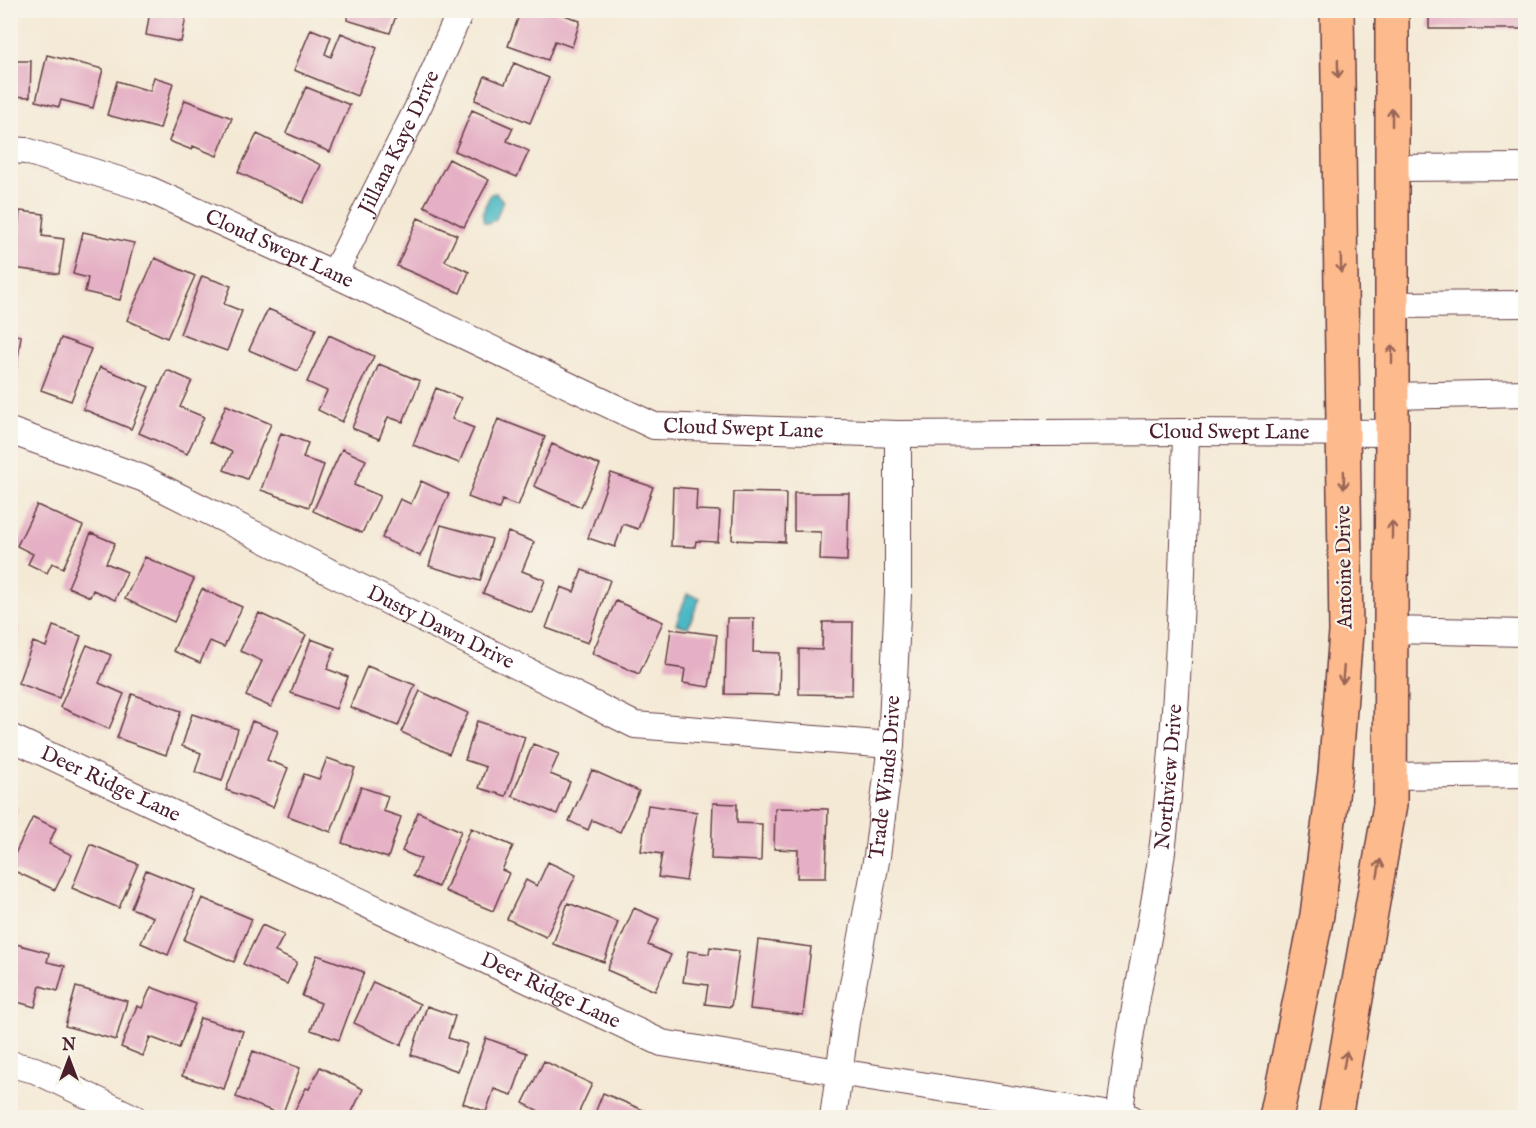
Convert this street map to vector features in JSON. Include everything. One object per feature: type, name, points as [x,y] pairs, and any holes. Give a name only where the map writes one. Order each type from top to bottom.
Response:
[{"type":"main road","name":"Antoine Drive","points":[[1276,1118],[1317,915],[1335,773],[1346,632],[1337,10]]},
{"type":"main road","points":[[1335,1118],[1390,805],[1392,10]]},
{"type":"street","name":"Jillana Kaye Drive","points":[[334,274],[419,105],[461,10]]},
{"type":"street","name":"Cloud Swept Lane","points":[[10,150],[26,151],[148,189],[334,274],[654,426],[898,434],[1392,433]]},
{"type":"street","points":[[1392,168],[1526,167]]},
{"type":"street","points":[[1392,305],[1526,304]]},
{"type":"street","points":[[1392,396],[1526,393]]},
{"type":"street","name":"Dusty Dawn Drive","points":[[10,431],[142,478],[635,725],[891,744]]},
{"type":"street","name":"Northview Drive","points":[[1123,1117],[1131,1032],[1152,920],[1165,828],[1176,701],[1184,543],[1186,432]]},
{"type":"street","name":"Trade Winds Drive","points":[[833,1118],[838,1072],[877,856],[891,744],[898,595],[898,434]]},
{"type":"street","points":[[1391,630],[1526,633]]},
{"type":"street","name":"Deer Ridge Lane","points":[[10,737],[662,1043],[1123,1117]]},
{"type":"street","points":[[1390,776],[1526,774]]},
{"type":"street","points":[[10,1064],[35,1070],[134,1118]]},
{"type":"water","points":[[496,193],[503,201],[496,219],[489,223],[484,222],[485,208],[491,194]]},
{"type":"water","points":[[687,594],[700,598],[688,627],[676,624]]},
{"type":"building","points":[[350,10],[398,10],[390,33],[347,20]]},
{"type":"building","points":[[521,10],[552,10],[580,21],[572,47],[555,41],[548,60],[508,46]]},
{"type":"building","points":[[1429,10],[1526,10],[1526,29],[1429,29]]},
{"type":"building","points":[[150,11],[186,17],[181,42],[146,35]]},
{"type":"building","points":[[311,29],[331,37],[325,54],[331,57],[341,33],[377,48],[357,96],[294,70]]},
{"type":"building","points":[[47,55],[103,69],[93,108],[61,100],[59,107],[36,101]]},
{"type":"building","points":[[10,61],[31,61],[30,97],[10,96]]},
{"type":"building","points":[[514,63],[549,78],[530,123],[475,100],[485,76],[505,84]]},
{"type":"building","points":[[154,77],[173,83],[160,129],[107,115],[117,81],[150,91]]},
{"type":"building","points":[[306,87],[350,105],[330,152],[286,133]]},
{"type":"building","points":[[185,100],[232,118],[217,156],[193,146],[192,150],[169,141]]},
{"type":"building","points":[[472,110],[513,128],[507,141],[529,151],[517,177],[455,151]]},
{"type":"building","points":[[257,134],[321,165],[303,203],[238,172]]},
{"type":"building","points":[[449,159],[489,180],[464,227],[424,206]]},
{"type":"building","points":[[20,211],[44,214],[42,236],[64,239],[59,274],[13,268]]},
{"type":"building","points":[[418,218],[457,235],[445,261],[469,272],[460,293],[397,266]]},
{"type":"building","points":[[83,232],[134,243],[120,300],[85,292],[88,278],[73,274]]},
{"type":"building","points":[[155,258],[195,276],[167,338],[127,320]]},
{"type":"building","points":[[202,276],[231,286],[224,304],[242,311],[227,351],[180,334]]},
{"type":"building","points":[[268,309],[316,329],[298,371],[249,350]]},
{"type":"building","points":[[10,334],[21,336],[15,379],[10,378]]},
{"type":"building","points":[[329,335],[374,356],[342,422],[318,410],[327,391],[307,382]]},
{"type":"building","points":[[61,338],[91,349],[71,401],[41,390]]},
{"type":"building","points":[[379,364],[420,381],[403,422],[388,417],[379,439],[352,428]]},
{"type":"building","points":[[100,367],[149,387],[131,429],[83,409]]},
{"type":"building","points":[[167,370],[192,381],[180,407],[204,417],[187,454],[139,433]]},
{"type":"building","points":[[436,388],[461,398],[452,419],[474,428],[459,463],[413,445]]},
{"type":"building","points":[[226,405],[271,424],[247,479],[224,470],[232,452],[210,442]]},
{"type":"building","points":[[498,419],[545,437],[518,506],[502,500],[499,509],[468,497]]},
{"type":"building","points":[[281,433],[308,443],[303,458],[324,465],[309,507],[261,490]]},
{"type":"building","points":[[552,444],[600,465],[581,507],[534,486]]},
{"type":"building","points":[[342,449],[366,460],[354,485],[380,496],[362,533],[313,511]]},
{"type":"building","points":[[611,473],[653,487],[638,529],[623,524],[615,547],[588,538]]},
{"type":"building","points":[[421,481],[449,494],[420,556],[382,538],[400,499],[411,504]]},
{"type":"building","points":[[673,487],[697,489],[696,510],[720,511],[718,542],[696,541],[695,547],[671,546]]},
{"type":"building","points":[[734,492],[786,493],[785,542],[732,540]]},
{"type":"building","points":[[794,493],[849,493],[847,561],[820,560],[821,532],[794,531]]},
{"type":"building","points":[[37,505],[83,526],[63,568],[52,563],[47,573],[28,564],[33,554],[17,546]]},
{"type":"building","points":[[441,525],[492,539],[480,581],[429,566]]},
{"type":"building","points":[[508,532],[534,542],[522,571],[545,580],[532,613],[483,593]]},
{"type":"building","points":[[91,533],[115,543],[106,563],[127,572],[115,600],[93,590],[90,597],[68,587]]},
{"type":"building","points":[[145,557],[194,579],[174,622],[125,599]]},
{"type":"building","points":[[582,570],[610,580],[588,643],[546,628],[561,587],[574,592]]},
{"type":"building","points":[[202,589],[242,607],[224,647],[210,641],[200,663],[173,651]]},
{"type":"building","points":[[616,601],[663,622],[639,674],[592,653]]},
{"type":"building","points":[[259,613],[306,635],[271,707],[246,696],[262,661],[240,651]]},
{"type":"building","points":[[727,618],[754,618],[753,652],[780,653],[779,695],[725,694]]},
{"type":"building","points":[[823,622],[853,622],[852,695],[799,694],[799,649],[822,650]]},
{"type":"building","points":[[53,626],[81,636],[59,698],[18,683],[33,642],[46,647]]},
{"type":"building","points":[[10,627],[19,629],[11,658],[10,658]]},
{"type":"building","points":[[671,629],[717,635],[709,687],[683,683],[685,669],[666,666]]},
{"type":"building","points":[[311,639],[335,648],[327,669],[348,677],[336,709],[291,693]]},
{"type":"building","points":[[87,645],[111,655],[99,683],[124,694],[109,729],[60,707]]},
{"type":"building","points":[[367,666],[415,685],[398,726],[350,707]]},
{"type":"building","points":[[420,691],[468,713],[449,754],[401,732]]},
{"type":"building","points":[[132,694],[181,711],[166,755],[117,738]]},
{"type":"building","points":[[192,714],[238,729],[222,781],[195,772],[201,753],[182,746]]},
{"type":"building","points":[[252,721],[278,731],[267,760],[288,768],[273,807],[226,790]]},
{"type":"building","points":[[477,721],[525,737],[506,796],[479,788],[486,767],[465,760]]},
{"type":"building","points":[[533,744],[559,754],[550,774],[570,782],[557,814],[512,796]]},
{"type":"building","points":[[327,758],[355,768],[331,832],[288,816],[304,774],[319,779]]},
{"type":"building","points":[[592,770],[639,791],[620,832],[592,820],[588,830],[569,821]]},
{"type":"building","points":[[361,787],[388,796],[383,811],[401,817],[388,858],[342,843]]},
{"type":"building","points":[[713,803],[737,804],[737,823],[762,824],[761,861],[711,859]]},
{"type":"building","points":[[10,805],[18,809],[10,824]]},
{"type":"building","points":[[648,805],[697,812],[686,881],[658,877],[662,854],[641,851]]},
{"type":"building","points":[[775,808],[828,809],[826,878],[797,878],[798,850],[774,849]]},
{"type":"building","points":[[418,812],[461,831],[438,887],[413,876],[421,859],[402,851]]},
{"type":"building","points":[[33,817],[56,828],[49,844],[72,855],[55,890],[10,869],[10,864]]},
{"type":"building","points":[[471,828],[513,846],[502,870],[509,873],[493,911],[445,891]]},
{"type":"building","points":[[90,844],[138,864],[119,908],[72,888]]},
{"type":"building","points":[[548,862],[576,875],[546,937],[507,919],[526,880],[537,886]]},
{"type":"building","points":[[146,870],[195,890],[168,955],[141,943],[153,917],[131,908]]},
{"type":"building","points":[[202,898],[252,919],[234,962],[184,940]]},
{"type":"building","points":[[568,903],[618,922],[604,962],[553,944]]},
{"type":"building","points":[[634,908],[659,919],[648,945],[671,955],[655,991],[607,970]]},
{"type":"building","points":[[262,925],[284,935],[275,952],[297,962],[287,984],[243,964]]},
{"type":"building","points":[[758,940],[811,947],[803,1015],[750,1009]]},
{"type":"building","points":[[16,944],[49,953],[47,962],[65,966],[58,991],[40,986],[35,1007],[10,1000],[10,965]]},
{"type":"building","points":[[710,947],[739,951],[731,1007],[705,1004],[708,985],[683,982],[688,951],[709,954]]},
{"type":"building","points":[[317,955],[364,972],[339,1040],[311,1030],[321,1003],[302,996]]},
{"type":"building","points":[[373,982],[420,1004],[401,1045],[354,1023]]},
{"type":"building","points":[[76,987],[127,1001],[116,1040],[65,1026]]},
{"type":"building","points":[[151,987],[196,1004],[179,1048],[150,1037],[143,1056],[121,1047],[137,1006],[142,1008]]},
{"type":"building","points":[[427,1006],[455,1016],[448,1038],[467,1044],[458,1071],[411,1055]]},
{"type":"building","points":[[200,1018],[243,1031],[224,1089],[182,1076]]},
{"type":"building","points":[[486,1038],[527,1053],[512,1095],[494,1089],[486,1112],[463,1103]]},
{"type":"building","points":[[253,1051],[300,1068],[282,1115],[236,1097]]},
{"type":"building","points":[[544,1061],[592,1084],[576,1118],[552,1118],[523,1103]]},
{"type":"building","points":[[320,1067],[363,1089],[349,1118],[291,1118],[306,1088],[309,1089]]},
{"type":"building","points":[[603,1093],[650,1113],[648,1118],[593,1118]]},
{"type":"building","points":[[668,1112],[685,1117],[685,1118],[666,1118]]}]
